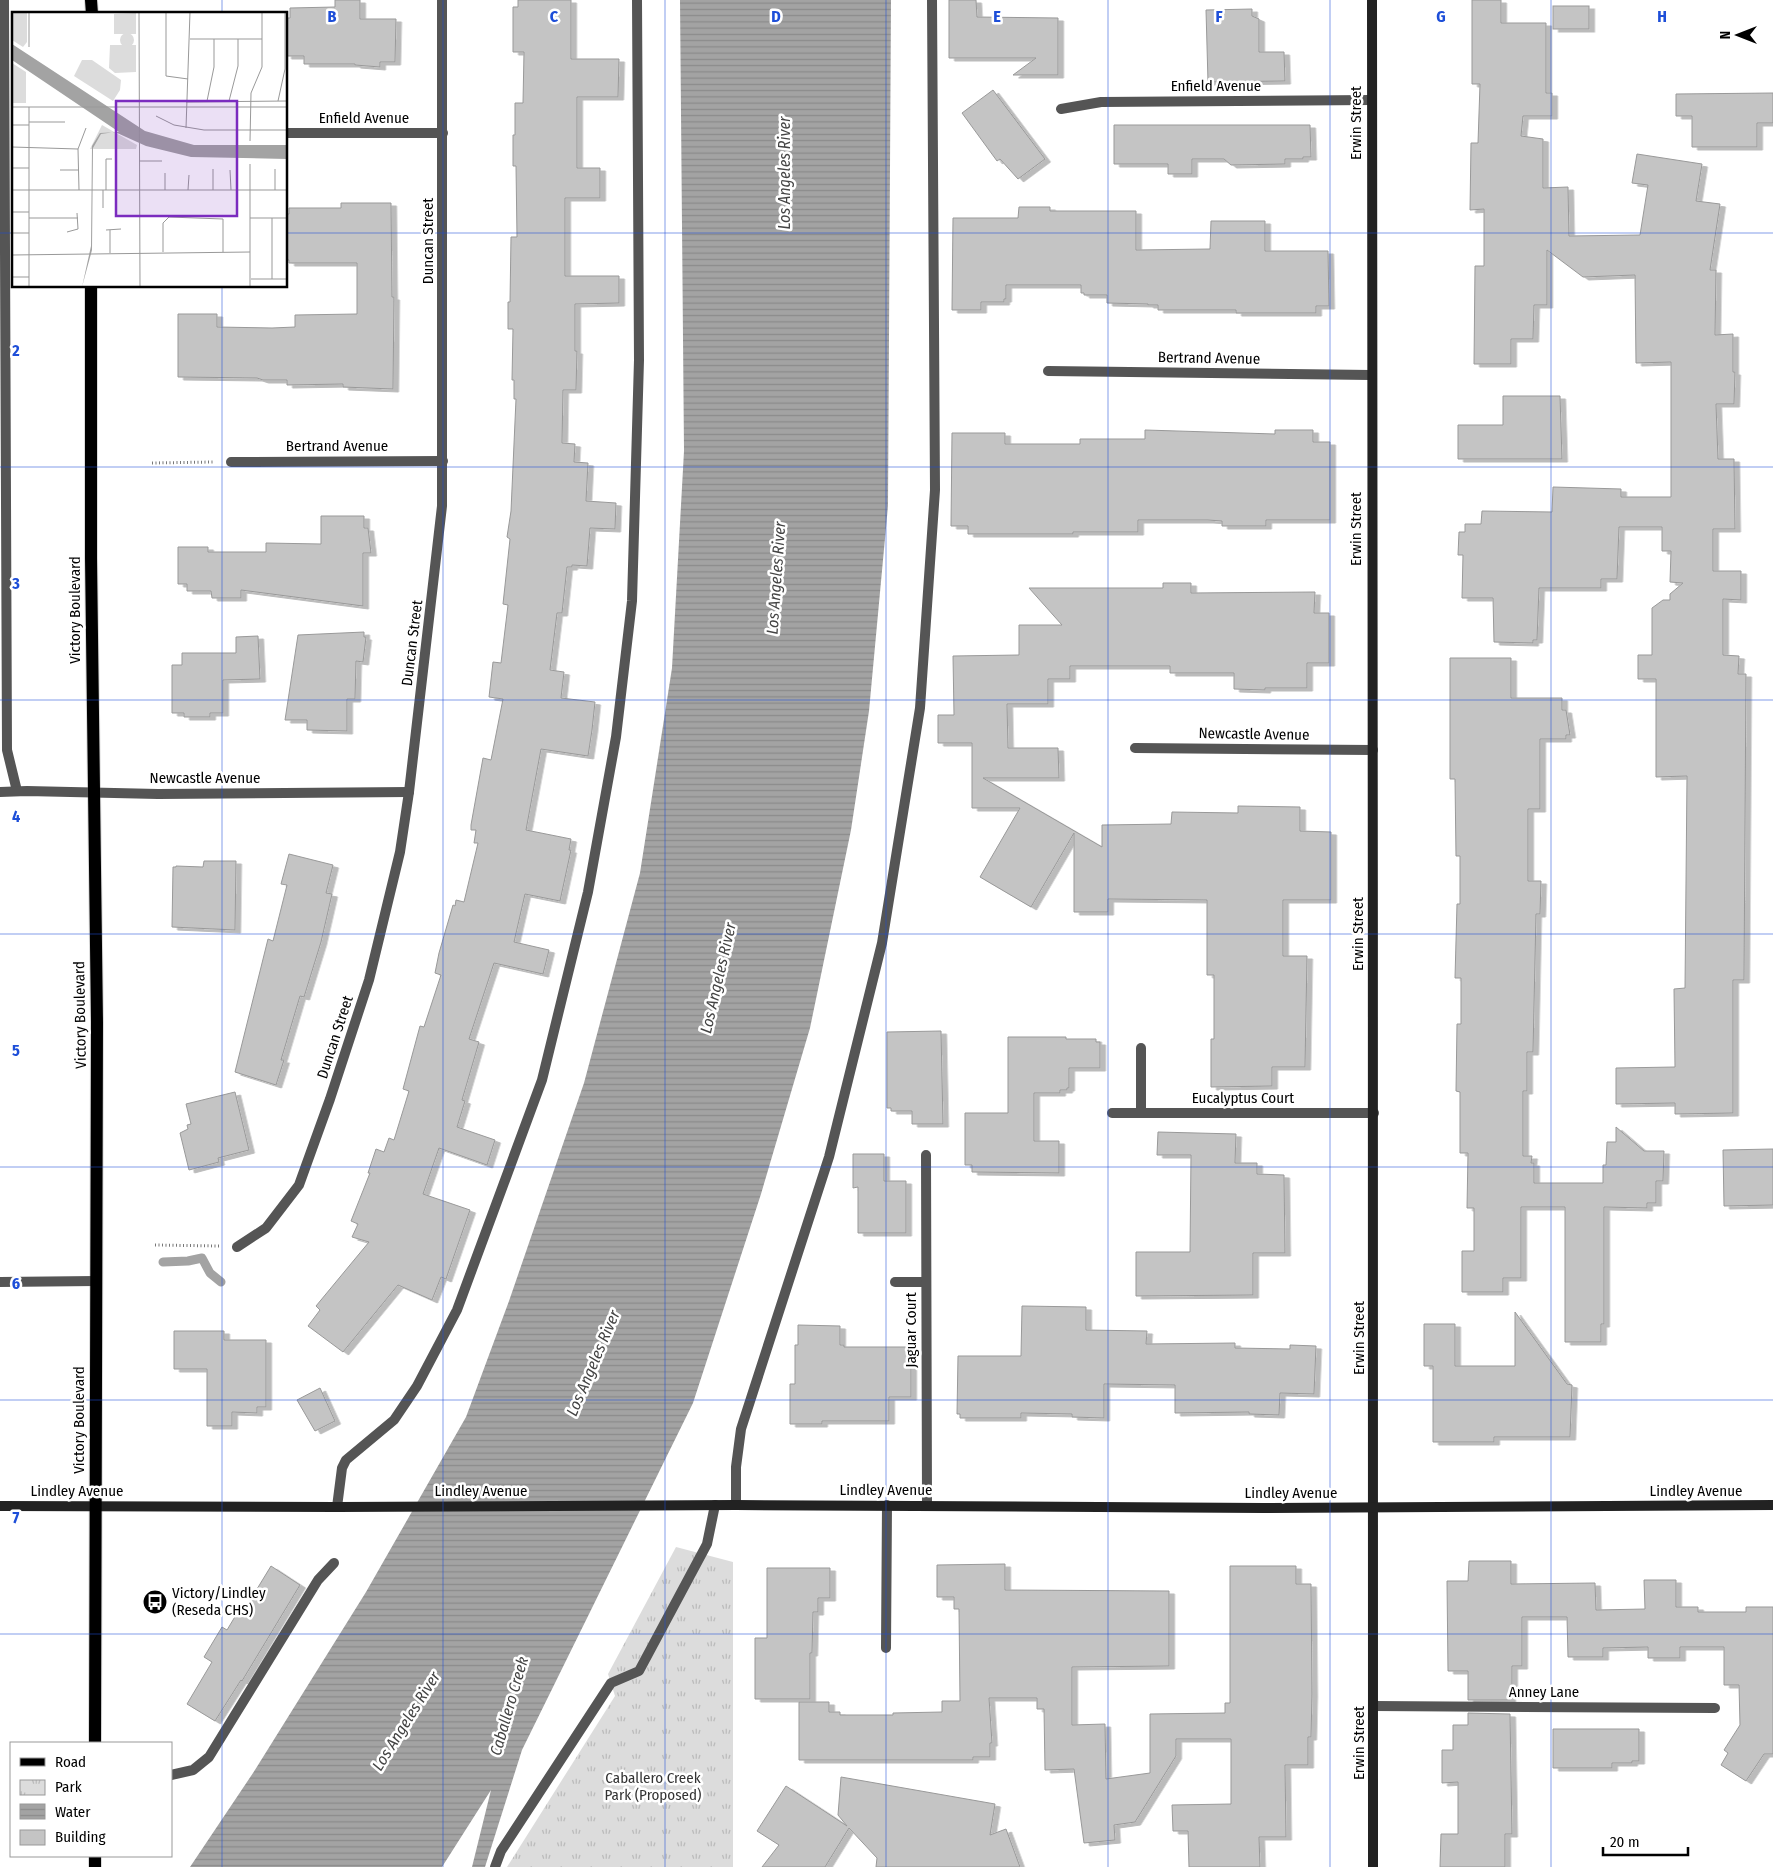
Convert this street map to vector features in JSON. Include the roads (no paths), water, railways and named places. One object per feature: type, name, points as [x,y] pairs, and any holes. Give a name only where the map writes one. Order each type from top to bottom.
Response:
[{"type":"main road","name":"Victory Boulevard","points":[[91,288],[93,792],[97,1022],[95,1742]]},
{"type":"street","points":[[4,0],[2,131],[3,460],[7,750],[17,791]]},
{"type":"street","name":"Duncan Street","points":[[237,1247],[266,1228],[299,1184],[330,1099],[369,980],[400,852],[435,580],[442,506],[442,0]]},
{"type":"street","points":[[337,1507],[342,1468],[346,1460],[394,1420],[417,1386],[457,1310],[542,1080],[588,892],[616,737],[632,601],[639,360],[637,0]]},
{"type":"street","points":[[736,1505],[736,1467],[741,1428],[829,1157],[882,943],[920,708],[935,490],[932,0]]},
{"type":"street","name":"Erwin Street","points":[[1372,0],[1373,1867]]},
{"type":"street","name":"Enfield Avenue","points":[[1061,109],[1101,102],[1371,100]]},
{"type":"street","name":"Enfield Avenue","points":[[288,132],[443,133]]},
{"type":"street","name":"Bertrand Avenue","points":[[1048,371],[1371,375]]},
{"type":"street","name":"Bertrand Avenue","points":[[231,462],[443,461]]},
{"type":"street","name":"Newcastle Avenue","points":[[1134,748],[1373,750]]},
{"type":"street","name":"Newcastle Avenue","points":[[0,792],[158,794],[409,792]]},
{"type":"street","points":[[1141,1048],[1141,1113]]},
{"type":"street","name":"Eucalyptus Court","points":[[1112,1113],[1374,1113]]},
{"type":"street","name":"Jaguar Court","points":[[926,1155],[927,1505]]},
{"type":"street","points":[[0,1282],[96,1281]]},
{"type":"street","points":[[895,1282],[926,1282]]},
{"type":"street","points":[[495,1867],[501,1850],[611,1684],[639,1670],[707,1544],[710,1505]]},
{"type":"street","points":[[886,1648],[888,1505]]},
{"type":"street","name":"Lindley Avenue","points":[[0,1506],[927,1505],[1374,1507],[1773,1505]]},
{"type":"street","points":[[172,1775],[193,1770],[209,1757],[318,1580],[334,1563]]},
{"type":"street","name":"Anney Lane","points":[[1374,1706],[1715,1708]]},
{"type":"water","points":[[680,0],[891,0],[888,506],[869,711],[851,830],[810,1028],[761,1194],[693,1403],[522,1750],[485,1867],[472,1867],[491,1790],[442,1867],[190,1867],[253,1773],[366,1592],[466,1417],[509,1301],[584,1083],[640,873],[672,668],[684,451]]},
{"type":"waterway","points":[[163,1262],[188,1261],[202,1258],[210,1273],[221,1282]]},
{"type":"place","name":"Victory/Lindley (Reseda CHS)","points":[[155,1602]]},
{"type":"water label","name":"Los Angeles River","points":[[784,173]]},
{"type":"water label","name":"Los Angeles River","points":[[776,578]]},
{"type":"water label","name":"Los Angeles River","points":[[718,978]]},
{"type":"water label","name":"Los Angeles River","points":[[593,1363]]},
{"type":"water label","name":"Caballero Creek","points":[[509,1706]]},
{"type":"water label","name":"Los Angeles River","points":[[406,1721]]},
{"type":"park label","name":"Caballero Creek Park (Proposed)","points":[[653,1786]]}]
